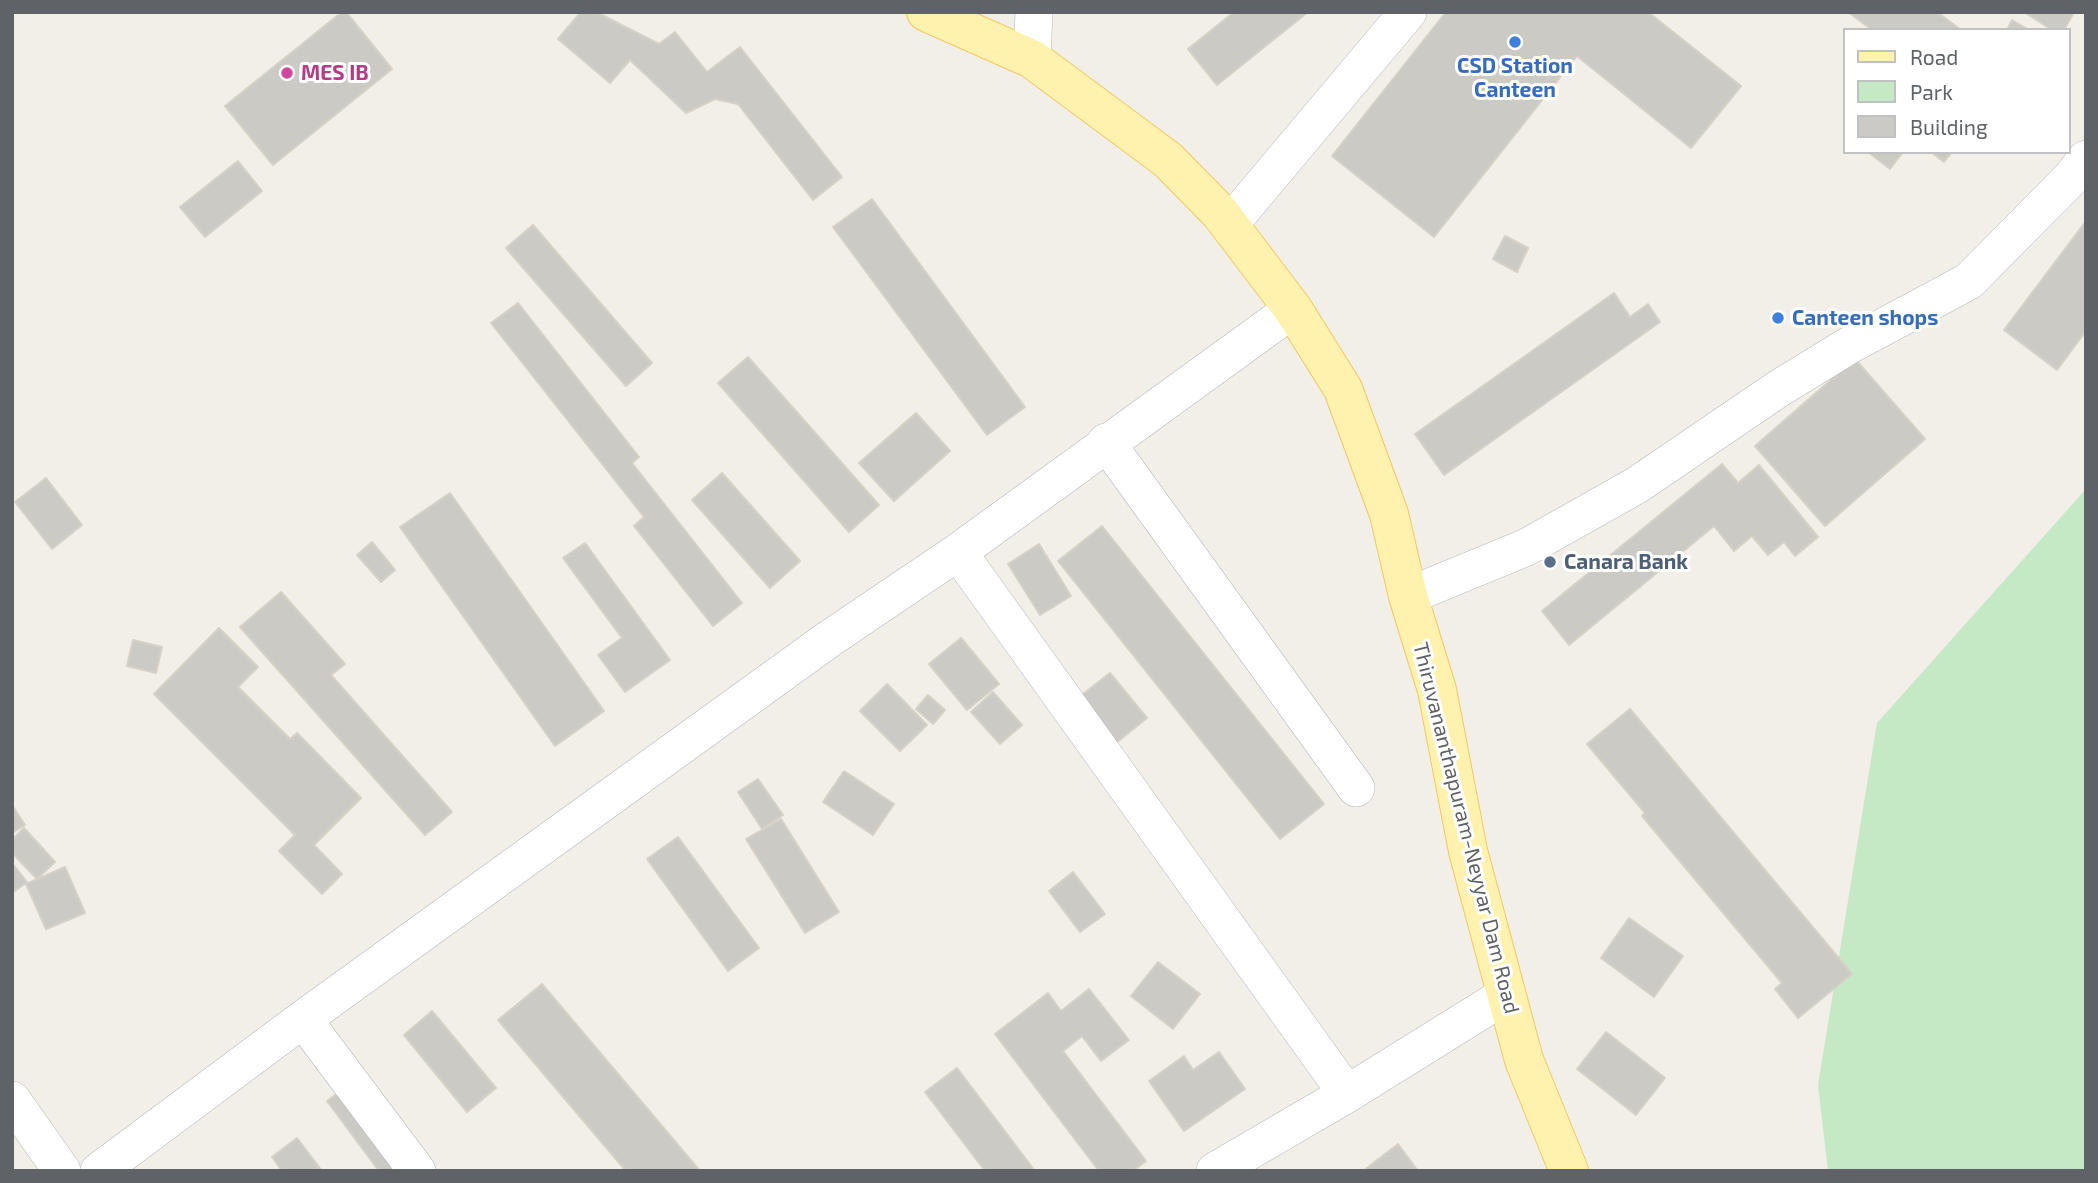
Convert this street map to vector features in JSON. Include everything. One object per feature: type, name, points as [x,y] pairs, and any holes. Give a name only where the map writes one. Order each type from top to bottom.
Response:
[{"type":"main road","name":"Thiruvananthapuram-Neyyar Dam Road","points":[[926,12],[1032,59],[1168,160],[1229,225],[1293,309],[1343,388],[1389,514],[1408,596],[1437,690],[1468,851],[1524,1060],[1569,1171]]},
{"type":"street","points":[[1032,59],[1034,12]]},
{"type":"street","points":[[1229,225],[1408,12]]},
{"type":"street","points":[[1408,596],[1527,547],[1637,485],[1777,389],[1848,346],[1969,281],[2086,159]]},
{"type":"street","points":[[99,1171],[303,1019],[829,639],[958,552],[1106,442],[1293,309]]},
{"type":"street","points":[[1106,442],[1356,788]]},
{"type":"street","points":[[958,552],[1347,1094]]},
{"type":"street","points":[[1215,1171],[1347,1094],[1506,995]]},
{"type":"street","points":[[303,1019],[416,1171]]},
{"type":"street","points":[[12,1100],[62,1171]]},
{"type":"green space","points":[[2086,489],[2086,1171],[1828,1171],[1818,1085],[1877,723]]},
{"type":"building","points":[[342,12],[346,12],[392,69],[273,165],[225,106]]},
{"type":"building","points":[[581,12],[596,12],[659,44],[675,32],[707,72],[740,47],[842,177],[813,200],[738,104],[715,99],[686,113],[630,60],[610,83],[558,39]]},
{"type":"building","points":[[1234,12],[1308,12],[1217,85],[1188,49]]},
{"type":"building","points":[[1446,12],[1648,12],[1741,86],[1691,148],[1577,56],[1434,237],[1332,156]]},
{"type":"building","points":[[1848,12],[1937,12],[1958,28],[1869,28]]},
{"type":"building","points":[[2024,12],[2073,14],[2065,28],[2049,28]]},
{"type":"building","points":[[2012,20],[2026,28],[2008,28]]},
{"type":"building","points":[[1871,154],[1901,154],[1890,169]]},
{"type":"building","points":[[1934,154],[1950,154],[1944,162]]},
{"type":"building","points":[[238,161],[262,191],[205,237],[180,207]]},
{"type":"building","points":[[872,199],[1025,407],[987,435],[833,227]]},
{"type":"building","points":[[2086,221],[2086,331],[2057,370],[2004,330]]},
{"type":"building","points":[[533,225],[652,363],[626,386],[506,248]]},
{"type":"building","points":[[1505,236],[1528,248],[1517,272],[1493,259]]},
{"type":"building","points":[[1614,293],[1630,317],[1648,304],[1660,322],[1444,475],[1415,434]]},
{"type":"building","points":[[518,303],[639,457],[632,463],[742,603],[713,626],[634,526],[644,517],[491,323]]},
{"type":"building","points":[[748,357],[879,505],[849,532],[718,383]]},
{"type":"building","points":[[1855,359],[1925,439],[1825,526],[1755,446]]},
{"type":"building","points":[[916,413],[950,451],[894,501],[859,463]]},
{"type":"building","points":[[1722,464],[1738,483],[1759,465],[1818,537],[1795,556],[1784,542],[1768,555],[1752,536],[1734,551],[1714,526],[1569,645],[1542,611]]},
{"type":"building","points":[[722,473],[800,561],[770,588],[692,500]]},
{"type":"building","points":[[46,478],[82,525],[52,549],[15,502]]},
{"type":"building","points":[[450,493],[604,711],[555,746],[400,527]]},
{"type":"building","points":[[1102,526],[1324,804],[1280,839],[1058,561]]},
{"type":"building","points":[[372,542],[395,570],[381,582],[357,555]]},
{"type":"building","points":[[585,543],[670,660],[625,692],[598,655],[622,638],[563,558]]},
{"type":"building","points":[[1039,544],[1071,596],[1040,615],[1008,564]]},
{"type":"building","points":[[281,592],[345,664],[331,675],[452,812],[425,835],[240,627]]},
{"type":"building","points":[[219,628],[258,667],[238,687],[290,739],[297,733],[361,798],[314,845],[342,874],[322,894],[279,851],[295,835],[154,694]]},
{"type":"building","points":[[961,638],[999,684],[967,710],[929,664]]},
{"type":"building","points":[[133,640],[162,647],[156,673],[127,666]]},
{"type":"building","points":[[1110,673],[1147,718],[1111,747],[1074,701]]},
{"type":"building","points":[[887,684],[927,725],[900,751],[860,711]]},
{"type":"building","points":[[993,692],[1022,725],[1000,744],[971,712]]},
{"type":"building","points":[[928,695],[945,710],[933,724],[916,709]]},
{"type":"building","points":[[1630,709],[1852,974],[1798,1018],[1775,989],[1782,983],[1642,816],[1645,813],[1587,744]]},
{"type":"building","points":[[844,771],[894,804],[873,835],[823,802]]},
{"type":"building","points":[[758,779],[783,815],[762,829],[738,792]]},
{"type":"building","points":[[12,805],[25,825],[12,833]]},
{"type":"building","points":[[781,819],[839,912],[805,933],[746,839]]},
{"type":"building","points":[[24,828],[55,862],[37,879],[12,853],[12,840]]},
{"type":"building","points":[[678,837],[759,948],[728,971],[647,859]]},
{"type":"building","points":[[12,863],[27,882],[12,893]]},
{"type":"building","points":[[65,867],[85,913],[46,929],[26,884]]},
{"type":"building","points":[[1073,872],[1105,914],[1080,932],[1049,891]]},
{"type":"building","points":[[1629,918],[1683,956],[1654,997],[1601,958]]},
{"type":"building","points":[[1158,962],[1200,994],[1173,1029],[1131,996]]},
{"type":"building","points":[[542,984],[700,1171],[626,1171],[498,1020]]},
{"type":"building","points":[[1089,989],[1129,1040],[1101,1061],[1082,1036],[1063,1051],[1146,1161],[1133,1171],[1099,1171],[995,1034],[1048,993],[1061,1011]]},
{"type":"building","points":[[432,1011],[496,1088],[467,1112],[404,1035]]},
{"type":"building","points":[[1606,1032],[1665,1078],[1636,1115],[1577,1069]]},
{"type":"building","points":[[1219,1052],[1245,1089],[1184,1131],[1149,1081],[1184,1056],[1193,1070]]},
{"type":"building","points":[[957,1068],[1035,1171],[985,1171],[925,1092]]},
{"type":"building","points":[[363,1074],[435,1171],[379,1171],[327,1101]]},
{"type":"building","points":[[297,1138],[322,1171],[282,1171],[272,1157]]},
{"type":"building","points":[[1398,1144],[1418,1171],[1363,1171]]},
{"type":"place","name":"CSD Station Canteen","points":[[1515,42]]},
{"type":"place","name":"MES IB","points":[[287,73]]},
{"type":"place","name":"Canteen shops","points":[[1778,318]]},
{"type":"place","name":"Canara Bank","points":[[1550,562]]}]
